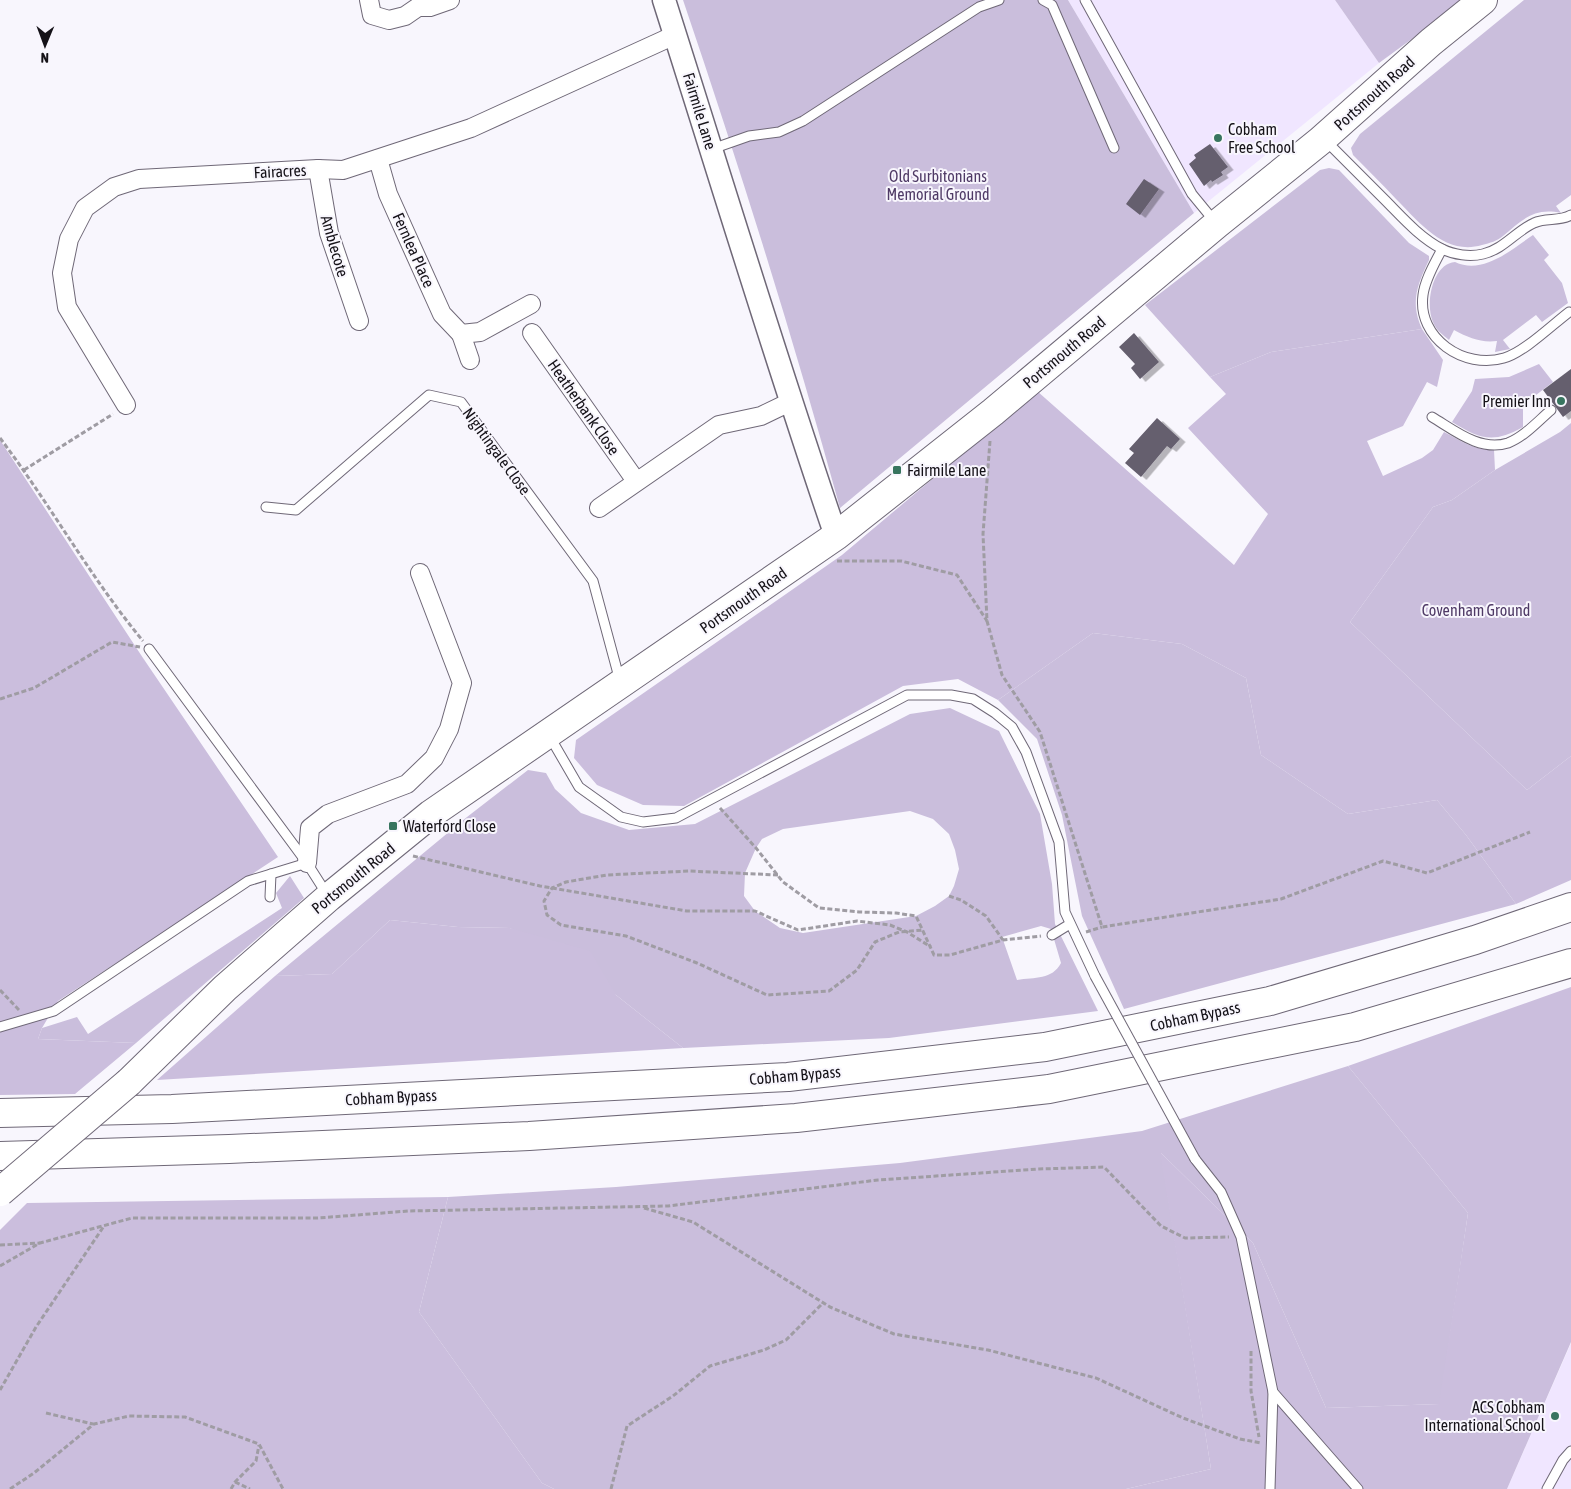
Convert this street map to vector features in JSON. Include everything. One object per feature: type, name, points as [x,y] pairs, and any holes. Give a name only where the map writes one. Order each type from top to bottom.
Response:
[{"type":"main road","name":"Portsmouth Road","points":[[0,1192],[129,1082],[226,988],[329,897],[431,814],[836,536],[993,412],[1216,224],[1323,138],[1431,42],[1483,0]]},
{"type":"main road","name":"Cobham Bypass","points":[[0,1113],[172,1109],[788,1078],[1044,1047],[1270,1001],[1475,940],[1571,907]]},
{"type":"main road","points":[[0,1156],[229,1149],[558,1134],[796,1118],[1049,1089],[1355,1027],[1571,963]]},
{"type":"street","points":[[369,0],[372,15],[389,20],[405,16],[415,4],[430,8],[450,0]]},
{"type":"street","name":"Fairmile Lane","points":[[664,0],[790,402],[836,536]]},
{"type":"street","name":"Fairacres","points":[[126,405],[67,307],[62,273],[69,239],[85,208],[114,187],[139,179],[318,169],[343,170],[471,128],[675,35]]},
{"type":"street","name":"Fernlea Place","points":[[378,159],[388,194],[442,314],[461,334],[470,360]]},
{"type":"street","name":"Amblecote","points":[[318,169],[329,233],[359,321]]},
{"type":"street","points":[[461,334],[480,332],[531,304]]},
{"type":"street","name":"Heatherbank Close","points":[[532,332],[636,482]]},
{"type":"street","points":[[599,508],[719,425],[761,416],[790,402]]},
{"type":"street","points":[[307,863],[310,828],[328,814],[407,784],[434,758],[448,729],[462,683],[420,573]]},
{"type":"lane","points":[[711,149],[749,136],[779,132],[803,121],[978,7],[999,0]]},
{"type":"lane","points":[[1043,0],[1052,5],[1114,148]]},
{"type":"lane","points":[[1085,0],[1192,194],[1216,224]]},
{"type":"lane","points":[[1323,138],[1415,230],[1442,249],[1464,256],[1475,256],[1496,250],[1536,222],[1563,220],[1571,215]]},
{"type":"lane","points":[[1442,249],[1424,288],[1422,296],[1424,317],[1433,336],[1443,346],[1458,355],[1476,360],[1503,359],[1515,354],[1569,312]]},
{"type":"lane","name":"Nightingale Close","points":[[266,507],[296,510],[430,394],[461,402],[593,581],[620,684]]},
{"type":"lane","points":[[1432,417],[1472,440],[1482,443],[1499,444],[1508,443],[1516,438],[1552,410]]},
{"type":"lane","points":[[149,649],[307,863],[329,897]]},
{"type":"lane","points":[[548,734],[579,787],[621,817],[643,822],[676,818],[907,695],[951,694],[973,699],[1012,728],[1026,752],[1059,842],[1065,912],[1070,924],[1095,976],[1195,1158],[1221,1192],[1241,1237],[1273,1392],[1270,1489]]},
{"type":"lane","points":[[0,1028],[54,1011],[248,881],[307,863]]},
{"type":"lane","points":[[270,897],[271,874]]},
{"type":"lane","points":[[1052,935],[1070,924]]},
{"type":"lane","points":[[1273,1392],[1358,1489]]},
{"type":"lane","points":[[1547,1489],[1563,1460],[1571,1451]]},
{"type":"path","points":[[24,470],[126,405]]},
{"type":"path","points":[[993,412],[983,534],[988,621],[1002,675],[1040,732],[1102,927]]},
{"type":"path","points":[[0,438],[24,470],[123,618],[149,649]]},
{"type":"path","points":[[800,561],[901,561],[957,575],[988,621]]},
{"type":"path","points":[[0,699],[34,688],[112,642],[149,649]]},
{"type":"path","points":[[723,811],[783,882],[819,908],[916,916],[934,955],[950,954],[1003,940],[1052,935]]},
{"type":"path","points":[[1082,934],[1102,927],[1281,899],[1383,862],[1427,873],[1530,832]]},
{"type":"path","points":[[388,849],[422,859],[552,888],[687,911],[755,911],[798,930],[857,921],[890,925],[907,932],[931,947]]},
{"type":"path","points":[[778,876],[690,870],[607,875],[566,882],[552,888],[544,901],[547,915],[561,925],[626,936],[697,963],[768,995],[829,991],[857,970],[875,942],[899,932],[923,930]]},
{"type":"path","points":[[949,896],[962,900],[986,916],[1003,940]]},
{"type":"path","points":[[0,1245],[40,1243],[132,1218],[318,1218],[408,1211],[668,1206],[878,1180],[1039,1169],[1104,1167],[1161,1226],[1185,1238],[1232,1237],[1228,1228]]},
{"type":"path","points":[[640,1207],[693,1222],[823,1303],[894,1334],[988,1350],[1096,1378],[1183,1418],[1240,1439],[1272,1445]]},
{"type":"path","points":[[0,1390],[36,1327],[104,1226]]},
{"type":"path","points":[[0,1266],[40,1243]]},
{"type":"path","points":[[611,1489],[626,1426],[673,1396],[710,1366],[764,1350],[786,1340],[823,1303]]},
{"type":"path","points":[[1251,1344],[1252,1391],[1258,1434],[1262,1443]]},
{"type":"path","points":[[46,1413],[94,1424],[129,1416],[185,1417],[259,1444],[283,1489]]},
{"type":"path","points":[[10,1489],[34,1473],[94,1424]]},
{"type":"path","points":[[231,1489],[235,1482],[256,1461],[259,1444]]},
{"type":"path","points":[[235,1482],[250,1489]]},
{"type":"shaded area","name":"Cobham Free School","points":[[1068,0],[1335,0],[1379,63],[1194,213]]},
{"type":"shaded area","points":[[1335,0],[1465,0],[1379,63]]},
{"type":"shaded area","points":[[1422,329],[1443,360],[1437,387],[1427,382],[1403,426],[1367,441],[1383,476],[1422,458],[1433,450],[1444,432],[1474,447],[1494,450],[1495,470],[1452,500],[1433,507],[1350,622],[1527,790],[1571,756],[1571,880],[1516,904],[1466,835],[1437,800],[1348,814],[1261,755],[1246,678],[1182,644],[1093,633],[998,700],[958,679],[903,686],[684,806],[643,805],[597,785],[574,758],[576,740],[842,555],[1037,391],[1234,565],[1268,514],[1188,428],[1226,394],[1210,377],[1271,352]]},
{"type":"shaded area","points":[[1539,364],[1553,382],[1523,405],[1523,427],[1503,436],[1487,437],[1479,436],[1452,422],[1472,391],[1475,379],[1509,377]]},
{"type":"shaded area","points":[[0,440],[143,658],[278,857],[58,1001],[42,1028],[38,1039],[136,1043],[75,1094],[0,1095]]},
{"type":"shaded area","points":[[390,920],[458,927],[510,928],[590,951],[616,995],[683,1048],[157,1080],[275,976],[332,974]]},
{"type":"shaded area","points":[[1571,987],[1571,1342],[1507,1489],[1126,1489],[1211,1469],[1160,1152],[1253,1243],[1326,1408],[1439,1404],[1468,1213],[1348,1066]]},
{"type":"shaded area","points":[[448,1197],[419,1312],[542,1483],[554,1489],[0,1489],[0,1230],[27,1203]]},
{"type":"shaded area","name":"ACS Cobham International School","points":[[1571,1343],[1571,1489],[1507,1489]]},
{"type":"green space","name":"Old Surbitonians Memorial Ground","points":[[683,0],[1068,0],[1194,213],[840,508],[804,380],[765,253]]},
{"type":"green space","points":[[1524,0],[1571,0],[1571,195],[1556,206],[1561,213],[1543,212],[1529,216],[1501,238],[1491,243],[1469,247],[1456,246],[1434,235],[1424,227],[1353,155],[1351,148],[1360,134]]},
{"type":"green space","points":[[1329,168],[1339,170],[1409,243],[1429,256],[1416,294],[1416,311],[1422,329],[1271,352],[1210,377],[1145,305],[1320,170]]},
{"type":"green space","points":[[1533,235],[1549,255],[1544,260],[1562,283],[1568,303],[1542,322],[1536,315],[1503,340],[1510,349],[1495,352],[1497,341],[1475,339],[1454,330],[1449,340],[1442,334],[1433,322],[1430,305],[1432,286],[1441,270],[1447,264],[1455,262],[1465,265],[1486,263],[1506,254]]},
{"type":"green space","name":"Covenham Ground","points":[[1571,423],[1571,756],[1527,790],[1350,622],[1433,507],[1452,500],[1495,470],[1560,432]]},
{"type":"green space","points":[[1093,633],[1182,644],[1246,678],[1261,755],[1348,814],[1437,800],[1466,835],[1516,904],[1124,1009],[1082,916],[1062,815],[1037,739],[998,700]]},
{"type":"green space","points":[[950,708],[999,731],[1040,814],[1052,884],[1055,924],[1098,1011],[889,1038],[683,1048],[616,995],[510,928],[458,927],[390,920],[332,974],[275,976],[467,817],[528,770],[546,773],[555,789],[581,813],[629,830],[695,824],[910,714]],"holes":[[[910,811],[933,819],[949,834],[959,869],[949,896],[916,916],[803,933],[780,928],[755,911],[744,896],[745,873],[762,839],[783,829]],[[1041,926],[1051,929],[1061,963],[1048,975],[1017,980],[1002,937]]]},
{"type":"green space","points":[[290,876],[304,898],[136,1043],[38,1039],[42,1028],[77,1017],[88,1034],[282,908],[276,893]]},
{"type":"green space","points":[[1348,1066],[1468,1213],[1440,1404],[1326,1408],[1253,1243],[1161,1153],[1211,1469],[1126,1489],[554,1489],[542,1483],[419,1312],[448,1197],[616,1187],[900,1163],[1142,1131]]},
{"type":"building","points":[[1210,144],[1228,167],[1221,172],[1223,175],[1212,182],[1211,180],[1204,186],[1189,164],[1196,158],[1194,155]]},
{"type":"building","points":[[1144,179],[1159,189],[1140,215],[1126,204]]},
{"type":"building","points":[[1134,333],[1159,362],[1140,379],[1131,368],[1135,364],[1119,347]]},
{"type":"building","name":"Premier Inn","points":[[1571,369],[1571,411],[1563,417],[1543,390]]},
{"type":"building","points":[[1157,418],[1180,439],[1171,449],[1167,446],[1141,477],[1125,463],[1134,453],[1129,449]]},
{"type":"place","name":"Cobham Free School","points":[[1218,138]]},
{"type":"place","name":"Premier Inn","points":[[1561,401]]},
{"type":"place","name":"Fairmile Lane","points":[[897,470]]},
{"type":"place","name":"Waterford Close","points":[[393,826]]},
{"type":"place","name":"ACS Cobham International School","points":[[1555,1416]]}]
